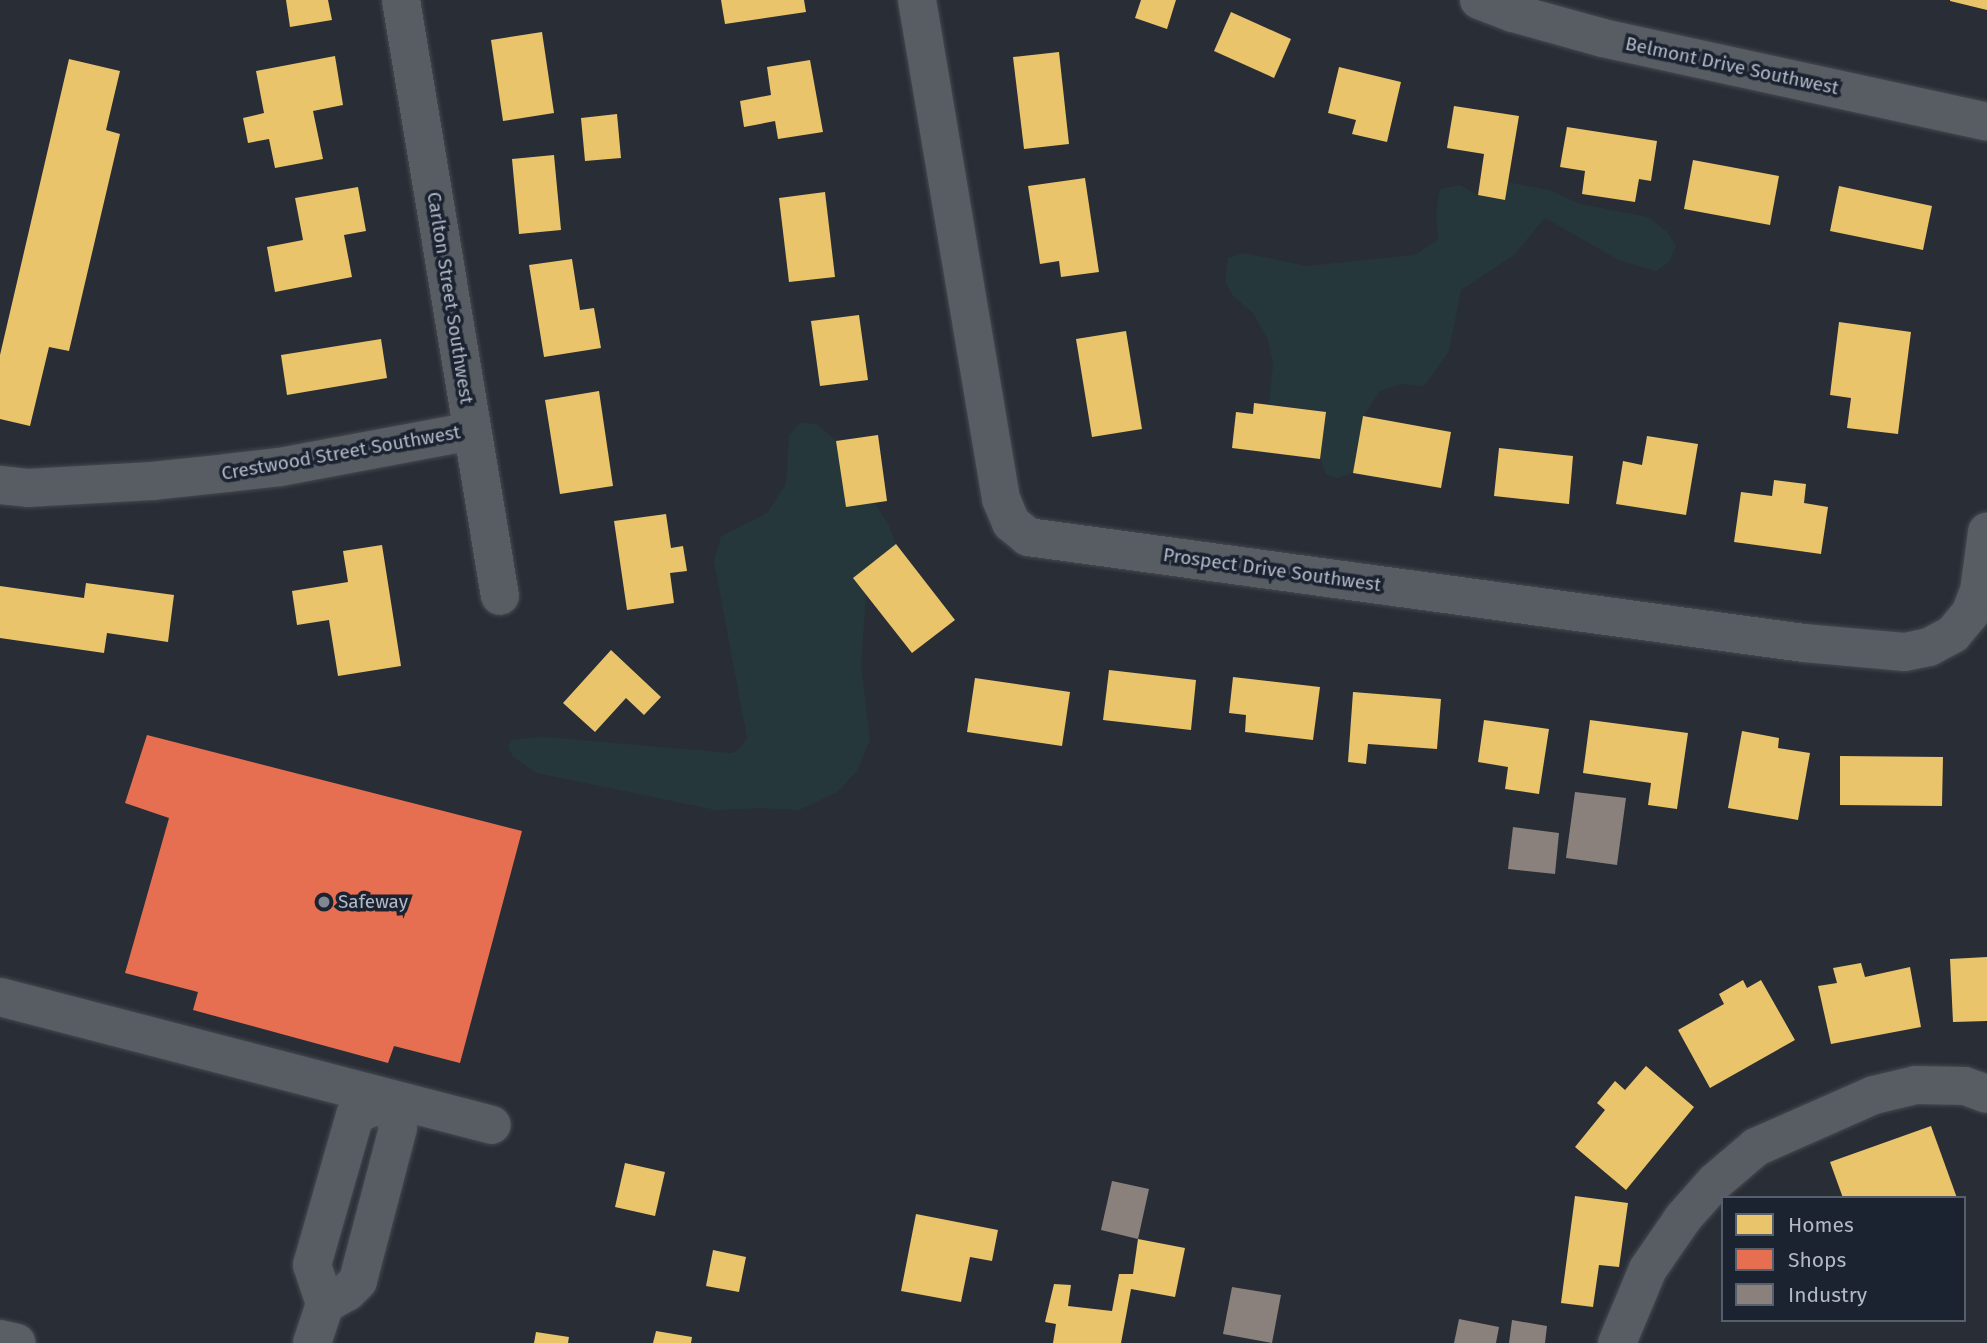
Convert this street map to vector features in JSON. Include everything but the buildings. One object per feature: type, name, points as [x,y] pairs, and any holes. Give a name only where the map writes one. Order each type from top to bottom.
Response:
[{"type":"main road","points":[[0,1339],[17,1343]]},
{"type":"street","name":"Carlton Street Southwest","points":[[401,0],[500,596]]},
{"type":"street","name":"Prospect Drive Southwest","points":[[917,0],[999,486],[1011,523],[1028,537],[1804,643],[1905,652],[1929,648],[1953,635],[1970,614],[1979,591],[1987,532]]},
{"type":"street","name":"Belmont Drive Southwest","points":[[1479,0],[1603,38],[1987,122]]},
{"type":"street","name":"Crestwood Street Southwest","points":[[0,485],[28,488],[152,481],[254,470],[472,431]]},
{"type":"street","points":[[0,998],[492,1125]]},
{"type":"street","points":[[1617,1343],[1648,1269],[1683,1218],[1715,1182],[1756,1147],[1874,1096],[1916,1085],[1965,1086],[1987,1094]]},
{"type":"street","points":[[312,1343],[325,1304],[312,1265],[355,1115],[389,1100]]},
{"type":"shaded area","points":[[1508,182],[1552,191],[1580,204],[1648,217],[1667,232],[1676,246],[1669,262],[1656,271],[1619,260],[1545,218],[1514,255],[1461,290],[1449,351],[1424,386],[1401,384],[1380,391],[1363,417],[1353,473],[1337,478],[1326,474],[1320,459],[1326,412],[1269,404],[1273,364],[1268,340],[1253,313],[1232,295],[1225,281],[1228,258],[1245,253],[1306,266],[1415,255],[1438,240],[1436,213],[1440,189],[1460,185],[1478,195],[1505,200]]},
{"type":"shaded area","points":[[801,422],[818,425],[836,441],[889,526],[896,544],[853,578],[866,595],[861,665],[870,740],[857,771],[837,792],[799,810],[716,810],[537,773],[513,757],[508,747],[511,740],[543,737],[732,753],[740,748],[747,738],[714,561],[721,536],[767,513],[786,484],[789,436]]},
{"type":"place","name":"Safeway","points":[[324,902]]}]
